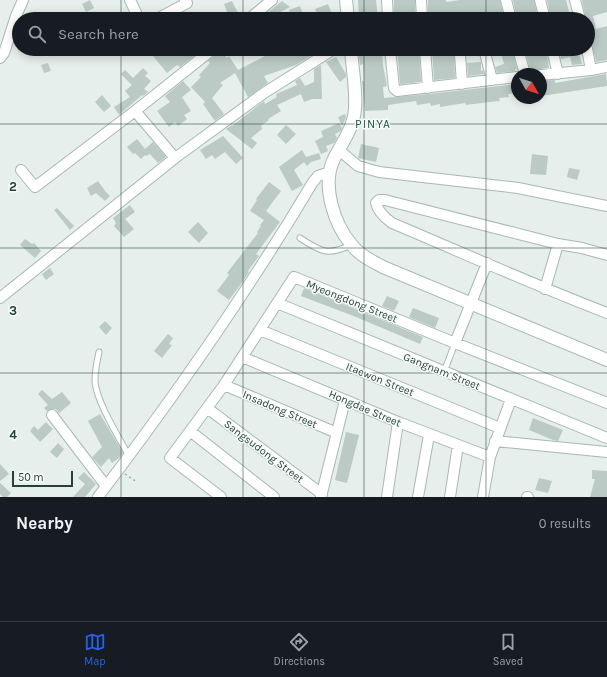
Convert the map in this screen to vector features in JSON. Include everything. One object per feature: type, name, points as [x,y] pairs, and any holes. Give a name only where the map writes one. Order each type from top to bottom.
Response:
[{"type":"street","points":[[18,12],[23,0]]},
{"type":"street","points":[[130,0],[136,12]]},
{"type":"street","points":[[170,12],[187,3],[185,0]]},
{"type":"street","points":[[257,12],[272,0]]},
{"type":"street","points":[[346,0],[347,12]]},
{"type":"street","points":[[387,0],[388,12]]},
{"type":"street","points":[[421,0],[422,12]]},
{"type":"street","points":[[506,0],[509,12]]},
{"type":"street","points":[[540,0],[543,12]]},
{"type":"street","points":[[575,0],[578,12]]},
{"type":"street","points":[[0,58],[4,53],[12,28]]},
{"type":"street","points":[[21,170],[35,187],[204,56]]},
{"type":"street","points":[[0,298],[175,158],[264,93],[323,56]]},
{"type":"street","points":[[352,56],[355,102],[354,116],[347,137],[333,161],[330,172],[329,188],[333,212],[341,230],[351,245],[365,257],[383,267],[607,360]]},
{"type":"street","points":[[391,56],[396,90],[400,91],[511,78]]},
{"type":"street","points":[[426,56],[428,88]]},
{"type":"street","points":[[460,56],[462,84]]},
{"type":"street","points":[[486,56],[492,80]]},
{"type":"street","points":[[520,56],[523,68]]},
{"type":"street","points":[[554,56],[558,74]]},
{"type":"street","points":[[588,56],[591,70]]},
{"type":"street","points":[[547,75],[607,67]]},
{"type":"street","points":[[135,111],[175,158]]},
{"type":"street","points":[[339,150],[358,166],[379,172],[518,188],[607,206]]},
{"type":"street","points":[[98,497],[180,386],[236,304],[318,176],[330,172]]},
{"type":"street","points":[[607,255],[385,200],[379,200],[376,203],[382,215],[392,223],[545,289],[607,313]]},
{"type":"street","points":[[545,289],[558,244]]},
{"type":"street","points":[[455,343],[487,263]]},
{"type":"street","name":"Myeongdong Street","points":[[221,497],[170,458],[224,385],[294,277],[607,403]]},
{"type":"street","name":"Gangnam Street","points":[[277,303],[607,438]]},
{"type":"street","name":"Itaewon Street","points":[[260,330],[500,428]]},
{"type":"street","name":"Hongdae Street","points":[[242,357],[429,435],[490,457]]},
{"type":"street","name":"Insadong Street","points":[[224,385],[337,433]]},
{"type":"street","points":[[483,497],[490,457],[511,399]]},
{"type":"street","points":[[321,495],[345,400]]},
{"type":"street","name":"Sangsudong Street","points":[[207,408],[321,495]]},
{"type":"street","points":[[52,415],[106,486]]},
{"type":"street","points":[[387,497],[398,422]]},
{"type":"street","points":[[190,431],[274,497]]},
{"type":"street","points":[[418,497],[429,435]]},
{"type":"street","points":[[495,441],[607,452]]},
{"type":"street","points":[[450,497],[458,445]]},
{"type":"lane","points":[[300,238],[315,248],[325,251],[333,252],[351,245]]},
{"type":"lane","points":[[444,372],[455,343]]},
{"type":"lane","points":[[99,352],[95,380],[96,390],[100,402],[129,456]]},
{"type":"path","points":[[118,470],[137,482]]},
{"type":"building","points":[[90,0],[94,8],[86,12],[82,4]]},
{"type":"building","points":[[358,0],[376,0],[377,12],[359,12]]},
{"type":"building","points":[[394,0],[415,0],[415,12],[394,12]]},
{"type":"building","points":[[428,0],[446,0],[446,2],[460,0],[500,0],[503,12],[428,12]]},
{"type":"building","points":[[513,0],[534,0],[537,12],[516,12]]},
{"type":"building","points":[[547,0],[566,0],[569,12],[550,12]]},
{"type":"building","points":[[582,0],[607,0],[607,12],[595,15],[595,12],[585,12]]},
{"type":"building","points":[[232,1],[238,12],[227,12],[224,4]]},
{"type":"building","points":[[282,1],[290,7],[280,12],[268,12]]},
{"type":"building","points":[[328,4],[331,12],[316,12],[315,9]]},
{"type":"building","points":[[300,6],[302,12],[290,12],[289,10]]},
{"type":"building","points":[[595,25],[596,29],[607,26],[607,60],[596,62],[594,56]]},
{"type":"building","points":[[153,56],[194,56],[180,67],[177,65],[167,73]]},
{"type":"building","points":[[214,56],[225,56],[227,58],[229,56],[238,70],[265,56],[311,56],[296,65],[264,76],[268,83],[248,97],[235,73],[220,83],[223,85],[212,98],[224,114],[215,121],[203,104],[205,102],[191,87],[201,77],[199,75],[210,63],[208,61]]},
{"type":"building","points":[[359,56],[382,56],[387,86],[383,87],[384,98],[511,85],[511,94],[508,94],[509,97],[499,98],[500,101],[466,105],[465,103],[440,107],[440,104],[431,106],[430,103],[417,105],[416,101],[388,105],[388,110],[365,111],[362,81],[364,81],[363,64],[360,65]]},
{"type":"building","points":[[398,56],[419,56],[421,82],[400,84]]},
{"type":"building","points":[[432,56],[454,56],[455,78],[434,80]]},
{"type":"building","points":[[502,56],[514,56],[517,68],[511,68],[511,71],[497,73],[495,67],[504,64]]},
{"type":"building","points":[[527,56],[547,56],[549,68],[530,68]]},
{"type":"building","points":[[560,56],[580,56],[582,64],[572,65],[570,57],[561,59]]},
{"type":"building","points":[[336,57],[346,74],[346,77],[340,82],[326,62]]},
{"type":"building","points":[[481,62],[481,71],[483,70],[484,74],[468,76],[467,63]]},
{"type":"building","points":[[48,63],[51,71],[44,73],[41,65]]},
{"type":"building","points":[[321,65],[322,99],[312,99],[304,102],[301,94],[277,105],[281,111],[268,119],[269,120],[261,126],[262,129],[251,138],[257,143],[252,149],[226,129],[264,101],[265,104],[277,97],[276,94],[297,85],[295,81],[300,78],[305,86],[314,82],[314,69]]},
{"type":"building","points":[[143,68],[148,73],[145,76],[151,81],[144,89],[148,92],[143,96],[142,95],[119,115],[114,107],[130,97],[125,91],[132,85],[121,74],[125,70],[133,78]]},
{"type":"building","points":[[606,74],[607,86],[547,95],[547,81],[555,80],[555,83]]},
{"type":"building","points":[[183,81],[191,90],[182,97],[191,111],[184,115],[187,119],[178,126],[175,122],[169,127],[157,111],[170,102],[165,96]]},
{"type":"building","points":[[102,95],[111,106],[104,112],[95,102]]},
{"type":"building","points":[[345,114],[346,117],[342,126],[338,117]]},
{"type":"building","points":[[339,123],[342,128],[341,131],[335,134],[337,138],[334,143],[326,146],[328,151],[321,154],[315,141],[323,137],[321,131]]},
{"type":"building","points":[[286,125],[296,134],[286,144],[277,135]]},
{"type":"building","points":[[223,136],[243,158],[236,164],[225,152],[215,159],[212,155],[206,159],[200,150]]},
{"type":"building","points":[[137,139],[145,149],[153,142],[166,157],[158,163],[150,154],[145,155],[141,159],[135,153],[133,154],[127,147]]},
{"type":"building","points":[[361,144],[379,148],[376,162],[358,158]]},
{"type":"building","points":[[302,150],[306,157],[319,153],[321,159],[311,162],[307,166],[304,162],[294,170],[303,185],[292,191],[279,167]]},
{"type":"building","points":[[532,154],[548,156],[546,175],[530,174]]},
{"type":"building","points":[[569,168],[580,170],[577,180],[567,177]]},
{"type":"building","points":[[98,181],[110,196],[105,201],[96,193],[91,196],[87,188]]},
{"type":"building","points":[[269,182],[281,191],[266,211],[280,222],[256,254],[259,256],[229,300],[217,291],[229,275],[227,273],[258,233],[257,232],[261,226],[260,225],[264,220],[250,211],[257,200],[256,199]]},
{"type":"building","points":[[130,205],[135,212],[125,219],[134,229],[124,237],[114,226],[116,223],[113,218]]},
{"type":"building","points":[[57,208],[74,226],[70,230],[54,210]]},
{"type":"building","points":[[198,222],[208,233],[199,243],[188,232]]},
{"type":"building","points":[[25,239],[32,244],[34,243],[41,251],[35,258],[20,245]]},
{"type":"building","points":[[50,268],[54,274],[46,280],[42,274]]},
{"type":"building","points":[[304,288],[423,337],[420,344],[301,296]]},
{"type":"building","points":[[387,296],[399,301],[394,311],[382,306]]},
{"type":"building","points":[[413,308],[439,318],[435,328],[409,317]]},
{"type":"building","points":[[105,321],[112,328],[106,335],[99,327]]},
{"type":"building","points":[[168,334],[173,338],[169,344],[172,345],[162,358],[154,351]]},
{"type":"building","points":[[42,390],[52,399],[62,392],[71,403],[59,413],[56,409],[47,411],[44,408],[48,405],[38,394]]},
{"type":"building","points":[[100,414],[123,453],[112,463],[109,458],[101,467],[92,457],[102,447],[88,421]]},
{"type":"building","points":[[533,418],[563,430],[558,441],[529,430]]},
{"type":"building","points":[[46,422],[53,429],[40,442],[30,431],[34,426],[38,430]]},
{"type":"building","points":[[346,432],[359,435],[347,483],[335,480]]},
{"type":"building","points":[[58,443],[64,449],[57,458],[50,452]]},
{"type":"building","points":[[0,464],[9,474],[0,481]]},
{"type":"building","points":[[592,470],[607,471],[607,497],[590,497],[595,479],[592,479]]},
{"type":"building","points":[[84,472],[96,484],[85,497],[73,497],[85,484],[78,478]]},
{"type":"building","points":[[539,478],[552,481],[548,493],[535,490]]},
{"type":"building","points":[[0,483],[11,493],[7,497],[3,497],[0,494]]},
{"type":"district","name":"PINYA","points":[[373,124]]}]
